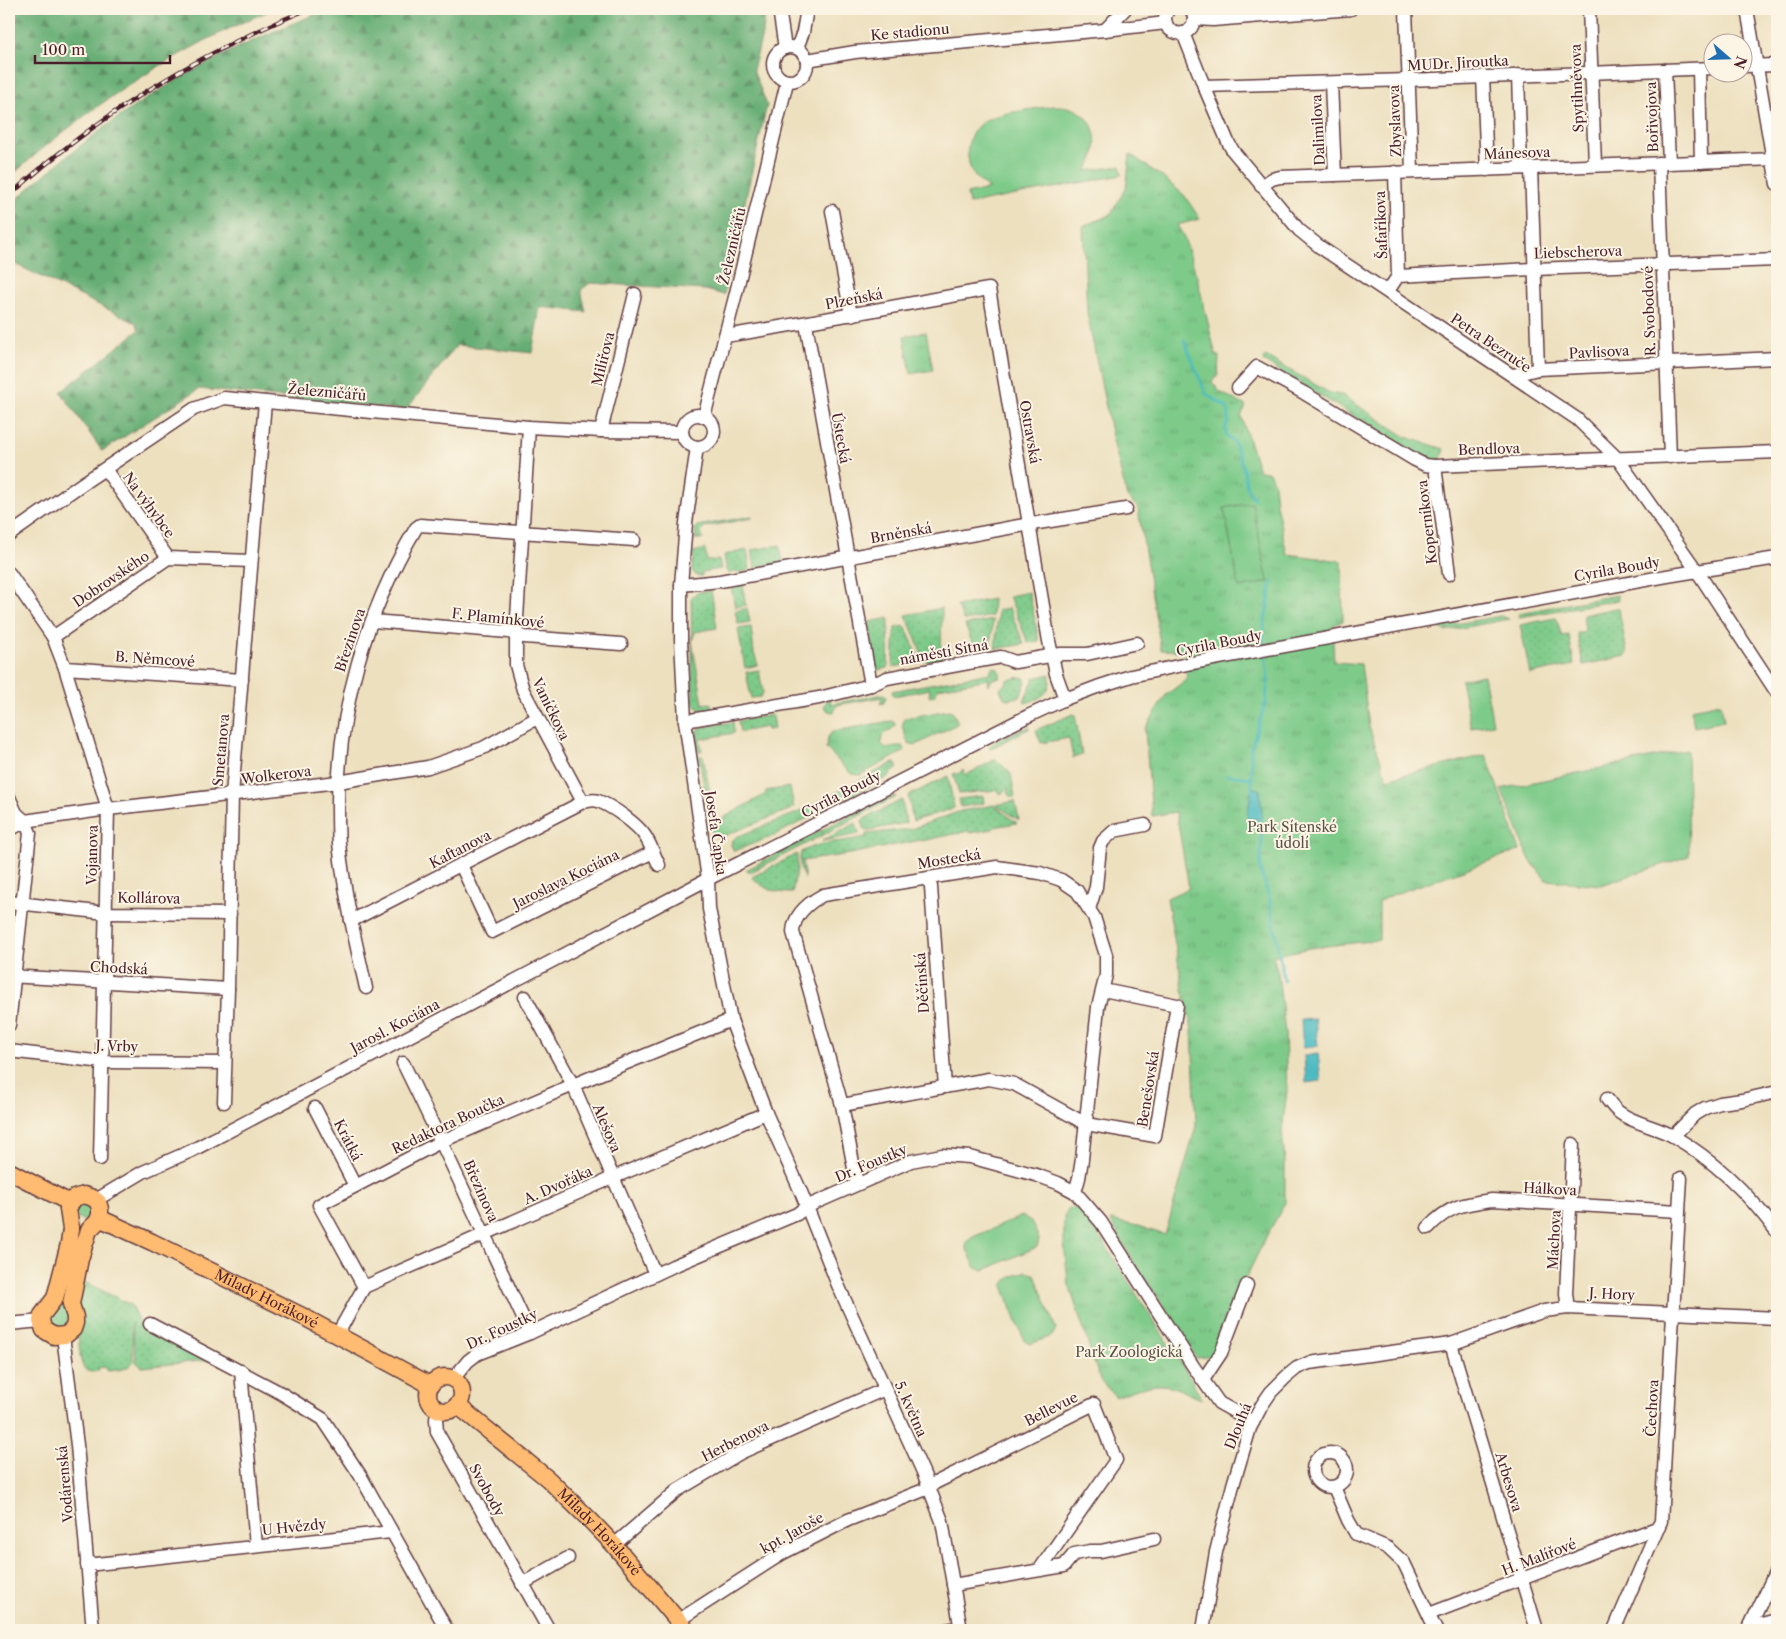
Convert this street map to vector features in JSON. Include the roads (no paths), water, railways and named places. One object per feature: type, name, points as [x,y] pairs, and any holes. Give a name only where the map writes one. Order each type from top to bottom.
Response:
[{"type":"main road","points":[[9,1171],[70,1203]]},
{"type":"main road","points":[[80,1196],[90,1196],[96,1200],[100,1209],[99,1218],[87,1235],[76,1273],[71,1304],[75,1316],[74,1326],[69,1334],[54,1336],[44,1330],[41,1321],[43,1312],[55,1298],[66,1258],[71,1229],[68,1212],[70,1203],[74,1198],[80,1196]]},
{"type":"main road","name":"Milady Horákové","points":[[99,1218],[337,1335],[430,1385]]},
{"type":"main road","points":[[443,1376],[453,1379],[458,1383],[462,1393],[457,1405],[450,1410],[438,1410],[430,1402],[428,1391],[430,1385],[443,1376]]},
{"type":"main road","name":"Milady Horákové","points":[[457,1405],[548,1479],[614,1545],[682,1625]]},
{"type":"street","points":[[779,9],[791,48]]},
{"type":"street","points":[[791,48],[802,51],[807,60],[807,70],[801,78],[787,82],[775,74],[772,64],[775,55],[791,48],[803,32],[807,9]]},
{"type":"street","points":[[1104,30],[1125,9]]},
{"type":"street","points":[[1169,9],[1166,14],[1166,23],[1172,31],[1183,33],[1190,29],[1192,14],[1213,20],[1351,9]]},
{"type":"street","name":"Zbyslavova","points":[[1406,9],[1412,172]]},
{"type":"street","name":"Spytihněvova","points":[[1589,9],[1595,166]]},
{"type":"street","points":[[1747,9],[1748,32]]},
{"type":"street","name":"Ke stadionu","points":[[807,60],[855,52],[1166,23]]},
{"type":"street","name":"Petra Bezruče","points":[[1183,33],[1228,142],[1241,162],[1261,186],[1307,237],[1577,419],[1618,459],[1772,674],[1777,693]]},
{"type":"street","points":[[1754,66],[1777,65]]},
{"type":"street","points":[[1699,69],[1701,162]]},
{"type":"street","name":"MUDr. Jiroutka","points":[[1204,86],[1704,69]]},
{"type":"street","name":"Bořivojova","points":[[1664,163],[1666,70]]},
{"type":"street","points":[[1518,75],[1534,269],[1538,369]]},
{"type":"street","points":[[1484,76],[1487,170]]},
{"type":"street","points":[[1754,81],[1775,159],[1777,184]]},
{"type":"street","name":"Železničářů","points":[[704,417],[787,82]]},
{"type":"street","name":"Dalimilova","points":[[1331,83],[1335,175]]},
{"type":"street","name":"Mánesova","points":[[1261,186],[1272,179],[1280,177],[1775,159]]},
{"type":"street","name":"R. Svobodové","points":[[1664,163],[1662,264],[1670,457]]},
{"type":"street","name":"Šafaříkova","points":[[1395,172],[1398,276]]},
{"type":"street","points":[[832,211],[851,315]]},
{"type":"street","name":"Liebscherova","points":[[1398,276],[1777,260]]},
{"type":"street","points":[[1388,291],[1398,276]]},
{"type":"street","name":"Plzeňská","points":[[725,336],[806,324],[989,289]]},
{"type":"street","name":"Ostravská","points":[[989,289],[1052,656]]},
{"type":"street","name":"Milířova","points":[[601,431],[635,294]]},
{"type":"street","name":"Ústecká","points":[[806,324],[848,558]]},
{"type":"street","name":"Pavlisova","points":[[1513,375],[1538,369],[1777,358]]},
{"type":"street","name":"Bendlova","points":[[1238,388],[1257,367],[1425,465],[1777,452]]},
{"type":"street","name":"Železničářů","points":[[9,535],[194,409],[224,398],[529,427],[601,431],[682,432]]},
{"type":"street","name":"Smetanova","points":[[224,1102],[232,795],[265,402]]},
{"type":"street","points":[[695,416],[704,417],[712,425],[713,436],[708,443],[697,447],[688,443],[682,432],[684,424],[688,419],[695,416]]},
{"type":"street","name":"Vaníčkova","points":[[529,427],[516,634],[516,665],[523,690],[583,802]]},
{"type":"street","name":"Josefa Čapka","points":[[697,447],[685,531],[681,585],[681,648],[685,721],[708,879],[709,909],[730,1020],[766,1113],[806,1207]]},
{"type":"street","name":"Koperníkova","points":[[1435,466],[1449,574]]},
{"type":"street","name":"Na výhybce","points":[[104,469],[168,558]]},
{"type":"street","name":"Brněnská","points":[[681,585],[720,581],[1030,524],[1126,509]]},
{"type":"street","name":"Březinova","points":[[366,988],[351,921],[339,842],[338,782],[341,737],[352,681],[372,621],[397,560],[416,528],[420,524],[634,540]]},
{"type":"street","name":"Dobrovského","points":[[53,637],[168,558],[251,561]]},
{"type":"street","points":[[848,558],[872,686]]},
{"type":"street","name":"Cyrila Boudy","points":[[708,879],[1064,699],[1131,676],[1657,577],[1776,558]]},
{"type":"street","name":"Vojanova","points":[[9,574],[53,637],[65,668],[108,809],[100,1159]]},
{"type":"street","name":"F. Plamínkové","points":[[372,621],[509,632],[524,637],[621,644]]},
{"type":"street","name":"náměstí Sítná","points":[[685,721],[744,708],[819,698],[872,686],[887,678],[1001,657],[1015,662],[1052,656],[1087,654],[1137,643]]},
{"type":"street","points":[[1052,656],[1064,699]]},
{"type":"street","name":"B. Němcové","points":[[65,668],[242,680]]},
{"type":"street","name":"Wolkerova","points":[[11,828],[25,821],[108,809],[338,782],[428,767],[483,748],[537,718]]},
{"type":"street","points":[[9,797],[16,813],[25,821],[30,833],[23,903],[12,976],[9,1025]]},
{"type":"street","points":[[583,802],[600,801],[639,828],[659,865]]},
{"type":"street","name":"Kaftanova","points":[[351,921],[583,802]]},
{"type":"street","points":[[1089,909],[1096,887],[1100,848],[1103,841],[1114,831],[1144,825]]},
{"type":"street","name":"Jaroslava Kociána","points":[[461,865],[492,932],[653,852]]},
{"type":"street","name":"Mostecká","points":[[857,1184],[842,1105],[793,932],[794,925],[803,909],[823,895],[997,867],[1025,870],[1061,880],[1077,891],[1094,917],[1106,955],[1106,975],[1098,1008],[1086,1124],[1079,1178],[1075,1192]]},
{"type":"street","name":"Děčínská","points":[[929,878],[944,1087]]},
{"type":"street","name":"Jarosl. Kociána","points":[[96,1200],[143,1172],[199,1146],[708,879]]},
{"type":"street","name":"Kollárova","points":[[9,902],[106,913],[230,914]]},
{"type":"street","name":"Chodská","points":[[12,976],[228,989]]},
{"type":"street","name":"Benešovská","points":[[842,1105],[989,1079],[1014,1084],[1086,1124],[1155,1136],[1177,1005],[1102,990]]},
{"type":"street","name":"Alešova","points":[[525,997],[572,1085],[655,1274]]},
{"type":"street","name":"Redaktora Boučka","points":[[364,1287],[319,1205],[442,1141],[730,1020]]},
{"type":"street","name":"J. Vrby","points":[[9,1051],[103,1062],[225,1063]]},
{"type":"street","name":"Březinova","points":[[403,1063],[442,1141],[530,1333]]},
{"type":"street","points":[[1673,1136],[1690,1118],[1705,1108],[1720,1103],[1777,1092]]},
{"type":"street","points":[[1610,1102],[1622,1115],[1649,1124],[1673,1136],[1701,1154],[1733,1181],[1756,1205],[1777,1232]]},
{"type":"street","name":"Krátká","points":[[314,1108],[355,1186]]},
{"type":"street","name":"A. Dvořáka","points":[[364,1287],[612,1178],[766,1113]]},
{"type":"street","name":"Máchova","points":[[1568,1308],[1566,1294],[1573,1144]]},
{"type":"street","name":"Dr. Foustky","points":[[453,1379],[468,1361],[477,1354],[530,1333],[655,1274],[797,1214],[806,1207],[857,1184],[911,1161],[926,1157],[956,1155],[970,1156],[1028,1173],[1058,1183],[1075,1192],[1089,1205],[1101,1222],[1219,1403],[1253,1422]]},
{"type":"street","name":"Čechova","points":[[1614,1630],[1659,1527],[1681,1178]]},
{"type":"street","name":"Hálkova","points":[[1428,1228],[1438,1217],[1454,1208],[1492,1200],[1679,1211]]},
{"type":"street","name":"5. května","points":[[806,1207],[838,1285],[886,1389],[942,1521],[961,1629]]},
{"type":"street","points":[[1203,1380],[1221,1353],[1247,1285]]},
{"type":"street","points":[[337,1335],[364,1287]]},
{"type":"street","name":"J. Hory","points":[[1451,1344],[1544,1311],[1568,1308],[1777,1318]]},
{"type":"street","points":[[9,1324],[41,1321]]},
{"type":"street","points":[[150,1324],[241,1371],[323,1419],[356,1469],[447,1630]]},
{"type":"street","name":"Vodárenská","points":[[63,1336],[77,1445],[93,1630]]},
{"type":"street","name":"Dlouhá","points":[[1203,1630],[1216,1552],[1233,1485],[1253,1422],[1271,1392],[1297,1368],[1324,1361],[1451,1344]]},
{"type":"street","name":"Arbesova","points":[[1451,1344],[1537,1630]]},
{"type":"street","points":[[241,1371],[256,1546]]},
{"type":"street","name":"Herbenova","points":[[614,1545],[678,1490],[740,1453],[886,1389]]},
{"type":"street","name":"Bellevue","points":[[929,1488],[935,1483],[1094,1404],[1116,1460],[1040,1569]]},
{"type":"street","name":"Svobody","points":[[438,1410],[436,1419],[437,1432],[549,1630]]},
{"type":"street","points":[[1334,1487],[1356,1534],[1388,1548],[1404,1563],[1436,1630]]},
{"type":"street","name":"kpt. Jaroše","points":[[682,1625],[783,1553],[848,1520],[929,1488]]},
{"type":"street","name":"H. Malířové","points":[[1429,1614],[1659,1527]]},
{"type":"street","name":"U Hvězdy","points":[[87,1565],[391,1532]]},
{"type":"street","points":[[953,1585],[1064,1566],[1074,1554],[1101,1551],[1154,1539]]},
{"type":"street","points":[[522,1584],[568,1558]]},
{"type":"street","points":[[1749,1629],[1777,1569]]},
{"type":"street","points":[[1749,1629],[1777,1620]]},
{"type":"street","points":[[946,1630],[961,1629]]},
{"type":"water","points":[[1252,787],[1260,790],[1262,819],[1249,819],[1247,816]]},
{"type":"water","points":[[1315,1019],[1318,1046],[1303,1048],[1301,1020]]},
{"type":"water","points":[[1318,1053],[1321,1081],[1306,1083],[1304,1055]]},
{"type":"waterway","points":[[1184,340],[1206,394],[1229,411],[1225,429],[1227,436],[1234,442],[1243,467],[1247,488],[1254,499]]},
{"type":"waterway","points":[[1264,646],[1263,632],[1272,582]]},
{"type":"waterway","points":[[1252,791],[1251,748],[1266,701],[1268,677],[1265,654]]},
{"type":"waterway","points":[[1227,775],[1251,778]]},
{"type":"waterway","points":[[1258,818],[1262,838],[1260,870],[1269,896],[1284,981]]},
{"type":"railway","points":[[9,196],[78,139],[150,89],[227,46],[308,9]]},
{"type":"park label","name":"Park Sítenské údolí","points":[[1292,836]]},
{"type":"park label","name":"Park Zoologická","points":[[1129,1352]]}]
